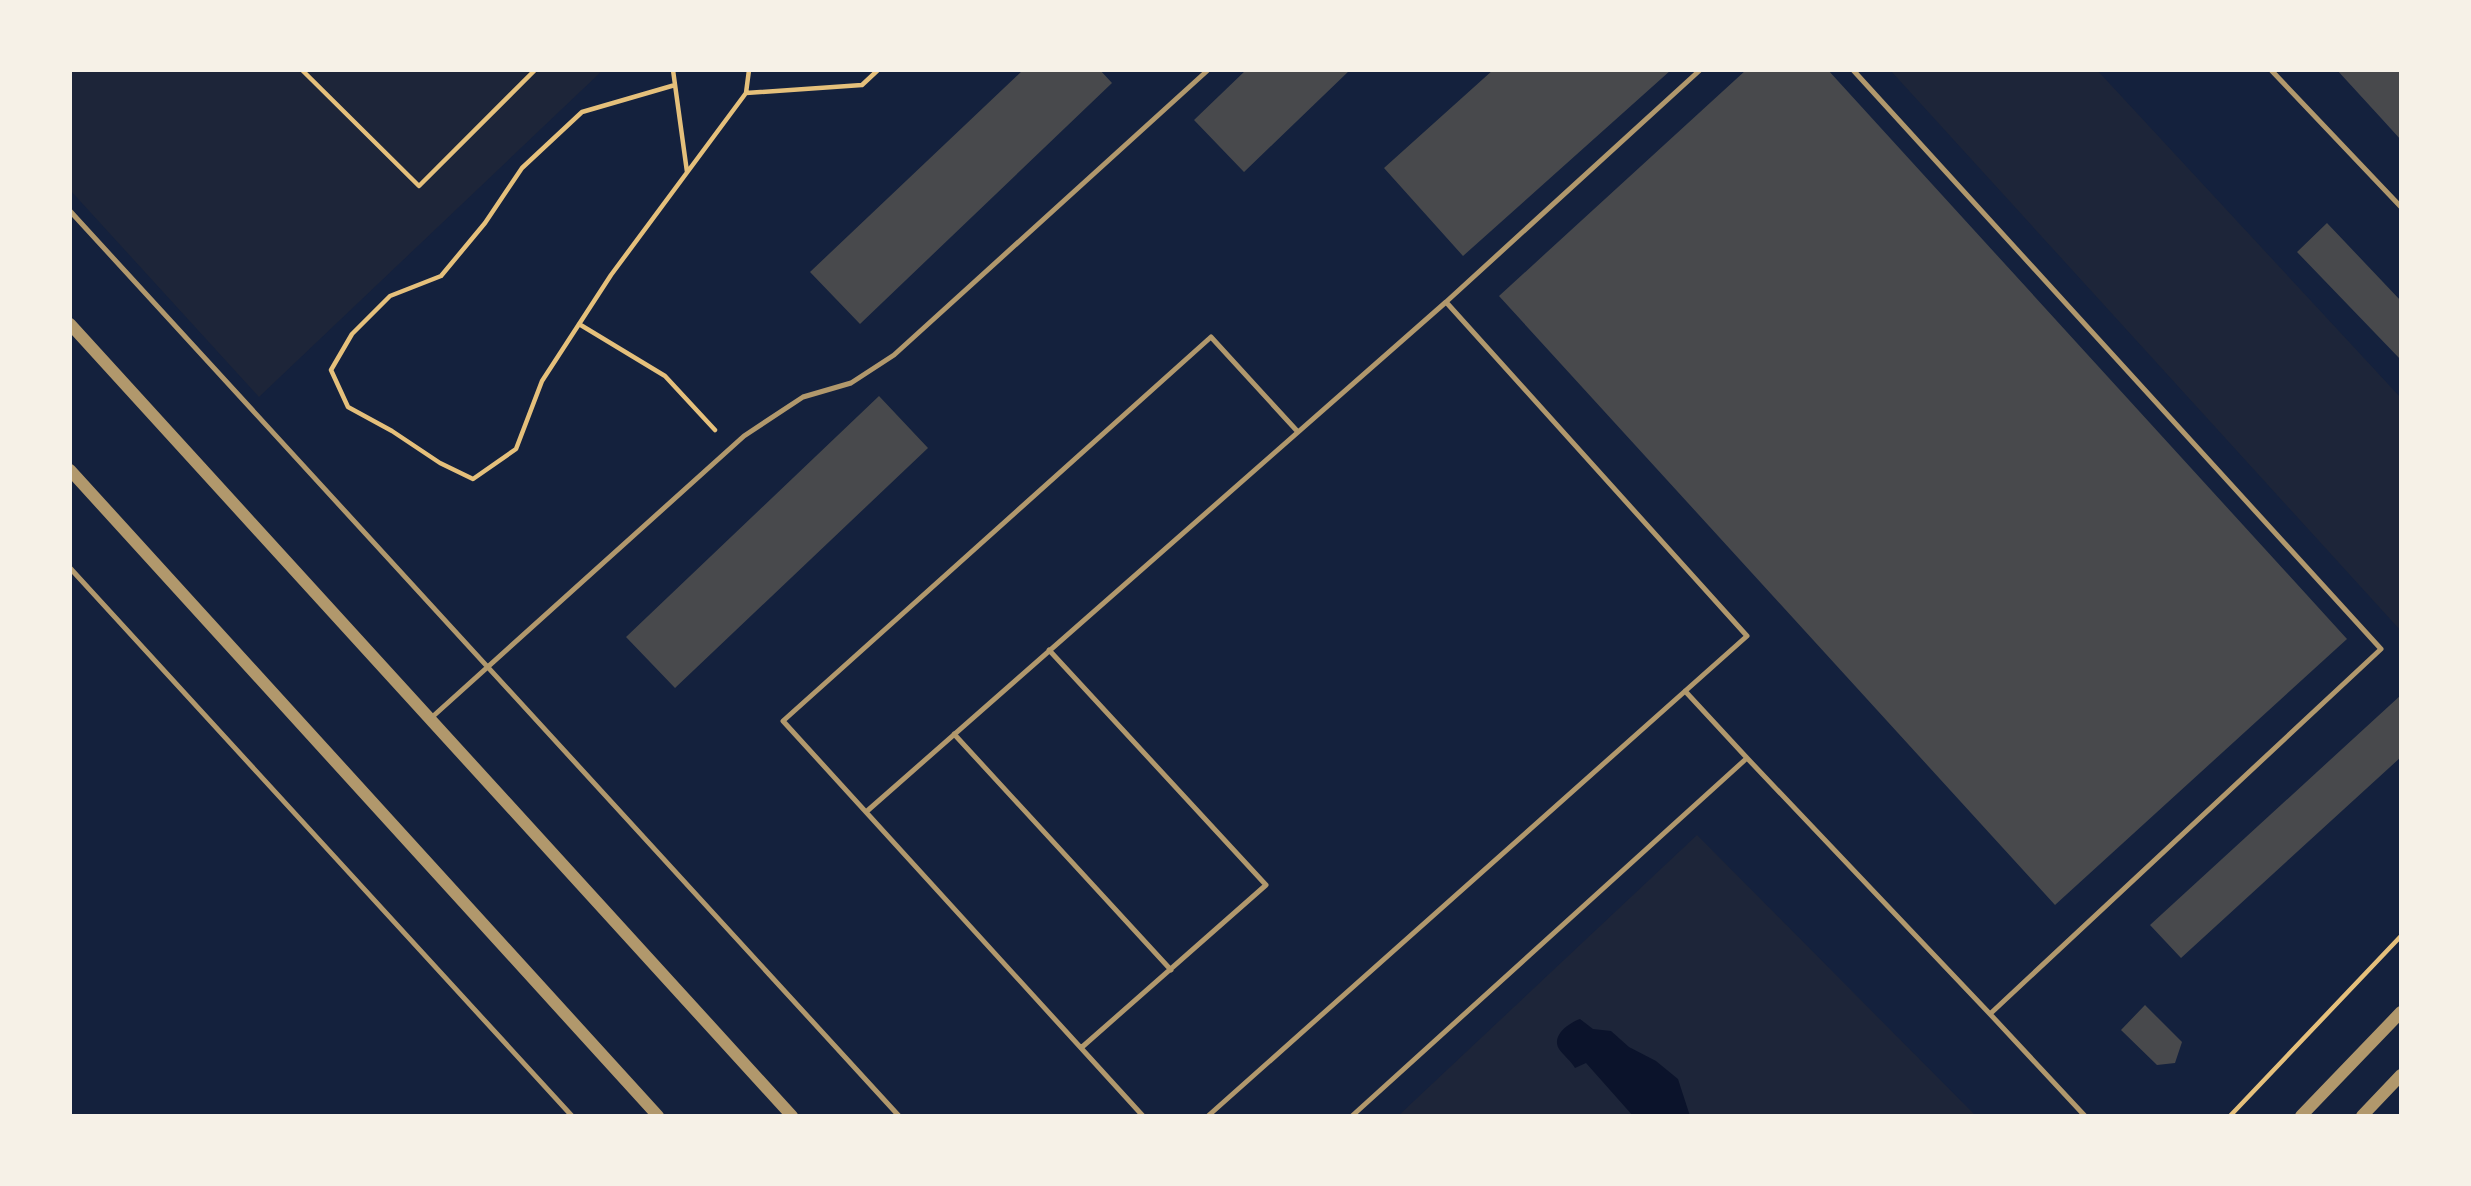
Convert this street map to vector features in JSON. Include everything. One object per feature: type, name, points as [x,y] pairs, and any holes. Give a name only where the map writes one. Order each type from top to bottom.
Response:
[{"type":"street","points":[[70,324],[792,1116]]},
{"type":"street","points":[[70,470],[658,1116]]},
{"type":"street","points":[[2301,1116],[2401,1012]]},
{"type":"street","points":[[2362,1116],[2401,1075]]},
{"type":"lane","points":[[1195,70],[1201,76]]},
{"type":"lane","points":[[430,719],[731,447],[803,397],[851,383],[894,355],[1208,70]]},
{"type":"lane","points":[[866,812],[1446,302],[1700,70]]},
{"type":"lane","points":[[1853,70],[2381,649],[1990,1014]]},
{"type":"lane","points":[[2272,70],[2401,207]]},
{"type":"lane","points":[[70,211],[899,1116]]},
{"type":"lane","points":[[1208,1116],[1747,636],[1446,302]]},
{"type":"lane","points":[[1143,1116],[783,720],[1211,337],[1298,432]]},
{"type":"lane","points":[[70,568],[572,1116]]},
{"type":"lane","points":[[1049,650],[1266,885],[1081,1048]]},
{"type":"lane","points":[[1685,691],[2085,1116]]},
{"type":"lane","points":[[954,734],[1171,970]]},
{"type":"lane","points":[[1352,1116],[1748,758]]},
{"type":"path","points":[[302,70],[418,186],[535,70]]},
{"type":"path","points":[[673,70],[687,172]]},
{"type":"path","points":[[676,85],[582,111],[522,168],[485,223],[441,276],[390,296],[352,334],[331,370],[348,407],[392,431],[440,463],[473,479],[516,449],[542,381],[611,275],[746,93],[748,70]]},
{"type":"path","points":[[746,93],[862,85],[878,70]]},
{"type":"path","points":[[579,324],[665,376],[731,447]]},
{"type":"path","points":[[2230,1116],[2401,936]]},
{"type":"shaded area","points":[[70,70],[603,70],[259,397],[70,190]]},
{"type":"shaded area","points":[[1890,70],[2097,70],[2401,398],[2401,631]]},
{"type":"shaded area","points":[[1697,835],[1976,1116],[1398,1116]]},
{"type":"shaded area","points":[[1580,1019],[1593,1029],[1611,1031],[1629,1047],[1656,1061],[1678,1079],[1690,1116],[1633,1116],[1586,1063],[1575,1068],[1559,1049],[1557,1039],[1566,1027]]},
{"type":"building","points":[[1023,70],[1100,70],[1112,83],[860,324],[810,272]]},
{"type":"building","points":[[1246,70],[1350,70],[1244,172],[1194,120]]},
{"type":"building","points":[[1493,70],[1671,70],[1463,256],[1384,168]]},
{"type":"building","points":[[1746,70],[1828,70],[2347,639],[2055,905],[1499,296]]},
{"type":"building","points":[[2337,70],[2401,70],[2401,140],[2381,118]]},
{"type":"building","points":[[2327,223],[2401,301],[2401,360],[2297,252]]},
{"type":"building","points":[[879,396],[928,448],[675,688],[626,637]]},
{"type":"building","points":[[2401,695],[2401,757],[2181,958],[2150,925]]},
{"type":"building","points":[[2145,1005],[2182,1042],[2175,1063],[2157,1065],[2121,1030]]}]
